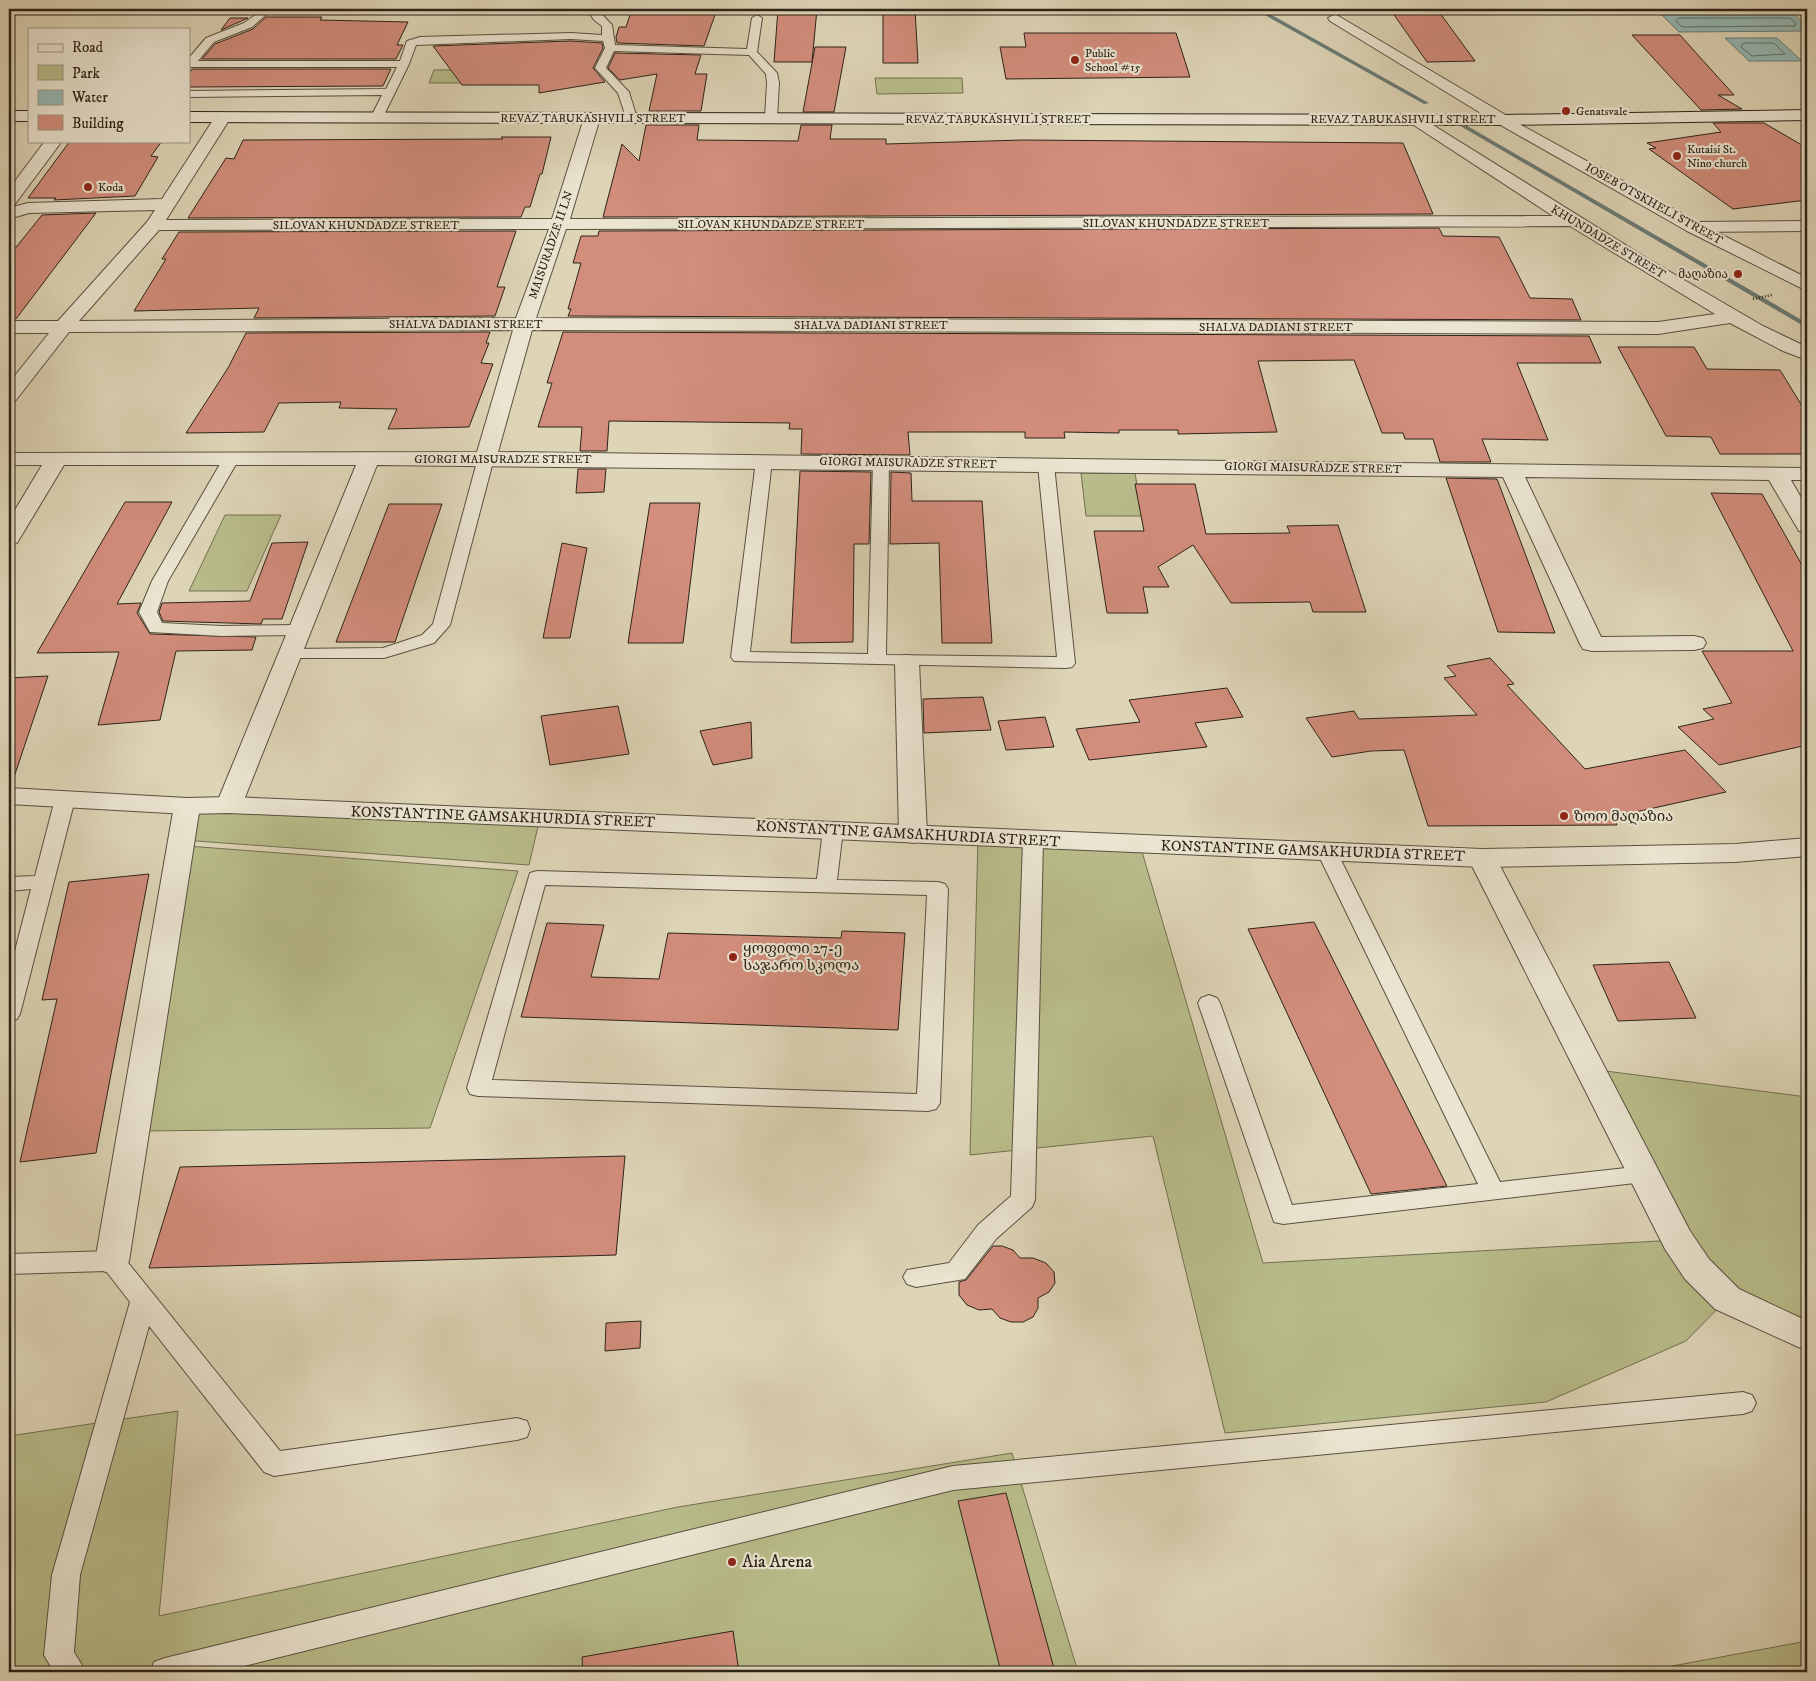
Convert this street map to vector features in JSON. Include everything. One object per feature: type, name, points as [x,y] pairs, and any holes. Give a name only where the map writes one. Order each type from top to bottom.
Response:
[{"type":"street","name":"IOSEB OTSKHELI STREET","points":[[1335,18],[1503,120],[1694,226],[1807,285]]},
{"type":"street","name":"REVAZ TABUKASHVILI STREET","points":[[190,117],[1503,120],[1807,115]]},
{"type":"street","points":[[9,116],[28,116]]},
{"type":"street","points":[[9,396],[64,326],[154,225],[223,117]]},
{"type":"street","name":"MAISURADZE II LN","points":[[486,458],[524,324],[560,225],[592,118]]},
{"type":"street","name":"KHUNDADZE STREET","points":[[1414,120],[1572,221],[1732,317],[1778,343],[1807,354]]},
{"type":"street","points":[[9,200],[53,142]]},
{"type":"street","points":[[9,214],[28,208],[167,204]]},
{"type":"street","name":"SILOVAN KHUNDADZE STREET","points":[[154,225],[1572,221]]},
{"type":"street","points":[[1694,226],[1807,226]]},
{"type":"street","name":"SHALVA DADIANI STREET","points":[[9,327],[524,324],[1658,328],[1732,317]]},
{"type":"street","name":"GIORGI MAISURADZE STREET","points":[[9,459],[486,458],[1807,474]]},
{"type":"street","points":[[9,538],[57,459]]},
{"type":"street","points":[[229,805],[369,459]]},
{"type":"street","points":[[1511,470],[1592,644],[1694,644]]},
{"type":"street","points":[[1776,474],[1807,526]]},
{"type":"street","points":[[907,662],[913,834]]},
{"type":"street","name":"KONSTANTINE GAMSAKHURDIA STREET","points":[[9,796],[187,806],[229,805],[1482,858],[1735,853],[1807,847]]},
{"type":"street","points":[[112,1261],[187,806]]},
{"type":"street","points":[[1482,858],[1677,1240],[1703,1275],[1727,1299],[1807,1337]]},
{"type":"lane","points":[[592,9],[598,18],[607,25],[609,43],[600,68],[623,92],[631,118]]},
{"type":"lane","points":[[190,63],[210,40],[248,25],[264,12]]},
{"type":"lane","points":[[752,52],[757,18]]},
{"type":"lane","points":[[377,117],[404,64],[411,43],[430,38],[571,36],[609,43],[752,52],[771,73],[773,83],[771,118]]},
{"type":"lane","points":[[190,64],[404,64]]},
{"type":"lane","points":[[190,94],[389,92]]},
{"type":"lane","points":[[290,654],[384,653],[428,639],[441,625],[486,458]]},
{"type":"lane","points":[[231,459],[160,581],[148,612],[156,628],[222,631],[300,630]]},
{"type":"lane","points":[[764,461],[740,657],[907,662],[1066,663],[1046,465]]},
{"type":"lane","points":[[877,660],[881,463]]},
{"type":"lane","points":[[9,1014],[12,992],[65,799]]},
{"type":"lane","points":[[826,886],[834,830]]},
{"type":"lane","points":[[916,1277],[956,1272],[988,1232],[1024,1200],[1033,840]]},
{"type":"lane","points":[[1328,852],[1492,1191]]},
{"type":"lane","points":[[537,878],[826,886],[938,889],[928,1103],[478,1088],[537,878]]},
{"type":"lane","points":[[9,884],[43,882]]},
{"type":"lane","points":[[1209,1003],[1283,1215],[1644,1175]]},
{"type":"lane","points":[[9,1264],[112,1261],[274,1464],[517,1429]]},
{"type":"lane","points":[[71,1672],[59,1655],[66,1575],[143,1301]]},
{"type":"lane","points":[[165,1672],[953,1478],[1743,1403]]},
{"type":"path","points":[[1750,299],[1767,296]]},
{"type":"green space","points":[[510,69],[506,83],[429,83],[434,70]]},
{"type":"green space","points":[[875,78],[962,78],[963,93],[877,94]]},
{"type":"green space","points":[[1081,473],[1135,473],[1142,516],[1086,516]]},
{"type":"green space","points":[[225,515],[281,515],[247,591],[189,591]]},
{"type":"green space","points":[[187,806],[540,818],[529,865],[182,840]]},
{"type":"green space","points":[[978,837],[1140,845],[1263,1263],[1677,1240],[1590,1069],[1807,1097],[1807,1337],[1727,1299],[1686,1341],[1546,1402],[1225,1433],[1153,1136],[970,1155]]},
{"type":"green space","points":[[187,846],[518,871],[430,1128],[141,1131]]},
{"type":"green space","name":"Aia Arena","points":[[178,1411],[159,1616],[678,1507],[1012,1453],[1078,1672],[9,1672],[9,1436]]},
{"type":"green space","points":[[1807,1641],[1807,1672],[1640,1672]]},
{"type":"water","points":[[1792,12],[1807,26],[1807,31],[1679,32],[1660,13]]},
{"type":"water","points":[[1725,38],[1777,38],[1802,61],[1749,61]]},
{"type":"building","points":[[778,9],[817,9],[812,62],[774,62]]},
{"type":"building","points":[[883,9],[915,9],[918,63],[883,63]]},
{"type":"building","points":[[1390,9],[1437,9],[1475,61],[1427,62]]},
{"type":"building","points":[[631,12],[716,12],[704,46],[617,43],[616,37],[619,27],[626,27]]},
{"type":"building","points":[[266,17],[322,17],[320,20],[408,22],[397,45],[403,45],[396,59],[202,59],[215,44],[253,29]]},
{"type":"building","points":[[230,18],[248,18],[221,30]]},
{"type":"building","points":[[1024,33],[1176,33],[1190,77],[1006,79],[1000,47],[1026,47]]},
{"type":"building","points":[[1632,35],[1680,35],[1734,95],[1718,95],[1742,109],[1701,110]]},
{"type":"building","points":[[571,41],[602,43],[603,48],[593,68],[605,82],[539,93],[539,85],[462,85],[433,46]]},
{"type":"building","points":[[815,47],[846,47],[834,112],[803,112]]},
{"type":"building","points":[[615,53],[701,55],[695,74],[707,74],[701,111],[649,111],[657,74],[620,80],[608,68]]},
{"type":"building","points":[[192,69],[391,69],[383,86],[190,87],[190,72]]},
{"type":"building","points":[[1713,123],[1764,123],[1807,148],[1807,200],[1733,209],[1649,149],[1656,148],[1647,143],[1721,132]]},
{"type":"building","points":[[646,125],[699,125],[697,140],[798,141],[801,125],[832,125],[830,139],[886,139],[886,144],[1023,140],[1403,143],[1433,214],[603,217],[622,144],[639,161]]},
{"type":"building","points":[[501,137],[551,137],[542,174],[540,174],[530,207],[525,207],[521,217],[188,218],[226,158],[234,159],[243,140],[503,139]]},
{"type":"building","points":[[69,142],[161,142],[151,156],[158,157],[135,196],[54,200],[56,198],[28,198]]},
{"type":"building","points":[[96,213],[16,319],[9,319],[9,256],[42,215]]},
{"type":"building","points":[[1439,228],[1443,236],[1499,237],[1530,298],[1572,299],[1581,320],[568,316],[571,309],[568,309],[581,263],[573,263],[581,236],[598,236],[599,231]]},
{"type":"building","points":[[516,231],[497,287],[505,287],[495,316],[254,318],[259,308],[134,311],[166,259],[162,259],[179,232]]},
{"type":"building","points":[[490,332],[486,343],[489,343],[481,363],[493,364],[469,427],[388,429],[397,409],[339,408],[341,402],[279,403],[264,432],[186,433],[228,368],[246,333]]},
{"type":"building","points":[[563,332],[1589,336],[1601,363],[1517,363],[1548,440],[1482,439],[1491,462],[1440,462],[1433,439],[1405,439],[1403,433],[1382,433],[1354,360],[1258,361],[1277,432],[1178,434],[1178,430],[1119,430],[1119,433],[1064,432],[1065,438],[1025,438],[1025,432],[908,432],[910,455],[801,454],[802,429],[789,429],[790,423],[609,421],[607,451],[580,451],[582,427],[538,427],[552,383],[547,383]]},
{"type":"building","points":[[1618,347],[1694,347],[1707,369],[1780,370],[1807,414],[1807,454],[1720,454],[1711,437],[1666,436]]},
{"type":"building","points":[[578,469],[606,469],[604,492],[576,493]]},
{"type":"building","points":[[800,471],[871,472],[869,544],[854,544],[853,642],[791,643]]},
{"type":"building","points":[[891,472],[911,473],[912,501],[982,501],[992,643],[942,643],[939,543],[890,544]]},
{"type":"building","points":[[1446,478],[1497,479],[1555,633],[1498,632]]},
{"type":"building","points":[[1135,484],[1195,484],[1206,534],[1290,533],[1287,526],[1338,525],[1366,612],[1313,612],[1310,602],[1231,603],[1193,545],[1158,567],[1169,587],[1143,587],[1148,613],[1107,613],[1094,531],[1144,531]]},
{"type":"building","points":[[1711,493],[1762,494],[1807,574],[1807,745],[1719,765],[1678,727],[1714,719],[1703,709],[1732,703],[1702,651],[1793,651]]},
{"type":"building","points":[[125,502],[172,502],[117,604],[141,603],[137,613],[150,634],[256,637],[252,650],[176,651],[160,720],[98,725],[119,652],[37,653]]},
{"type":"building","points":[[650,503],[700,503],[683,643],[628,643]]},
{"type":"building","points":[[389,504],[442,504],[395,642],[336,642]]},
{"type":"building","points":[[308,542],[282,619],[263,619],[261,624],[163,621],[159,612],[162,603],[250,601],[272,543]]},
{"type":"building","points":[[562,543],[587,548],[570,638],[543,638]]},
{"type":"building","points":[[1490,658],[1514,684],[1507,685],[1585,769],[1685,750],[1726,792],[1613,817],[1617,825],[1428,826],[1404,750],[1371,751],[1332,757],[1306,718],[1354,711],[1359,719],[1477,715],[1444,678],[1456,676],[1447,666]]},
{"type":"building","points":[[48,676],[14,777],[9,777],[9,678]]},
{"type":"building","points":[[1227,688],[1243,717],[1195,723],[1207,747],[1089,760],[1076,729],[1140,722],[1129,700]]},
{"type":"building","points":[[983,697],[991,730],[924,733],[923,699]]},
{"type":"building","points":[[618,706],[629,754],[550,765],[541,716]]},
{"type":"building","points":[[1045,717],[1054,747],[1006,750],[998,721]]},
{"type":"building","points":[[751,722],[752,758],[713,765],[700,731]]},
{"type":"building","points":[[149,874],[96,1153],[20,1162],[57,999],[42,1000],[69,882]]},
{"type":"building","points":[[1314,922],[1447,1186],[1371,1194],[1248,929]]},
{"type":"building","name":"ყოფილი 27-ე საჯარო სკოლა","points":[[547,923],[604,925],[591,977],[659,979],[668,933],[841,938],[842,931],[905,933],[898,1030],[521,1017]]},
{"type":"building","points":[[1669,962],[1696,1018],[1618,1021],[1593,965]]},
{"type":"building","points":[[625,1156],[616,1255],[149,1268],[180,1167]]},
{"type":"building","points":[[993,1246],[1002,1246],[1013,1250],[1020,1258],[1033,1258],[1046,1263],[1054,1272],[1055,1283],[1049,1292],[1038,1298],[1038,1308],[1033,1317],[1023,1322],[1011,1322],[1000,1318],[992,1309],[979,1310],[967,1305],[959,1295],[959,1282],[966,1280]]},
{"type":"building","points":[[641,1321],[640,1348],[605,1351],[606,1323]]},
{"type":"building","points":[[1006,1493],[1055,1672],[1001,1672],[958,1501]]},
{"type":"building","points":[[733,1631],[739,1672],[583,1672],[582,1657]]},
{"type":"waterway","points":[[1257,9],[1426,103]]},
{"type":"waterway","points":[[1464,126],[1807,326]]},
{"type":"place","name":"Public School #15","points":[[1075,60]]},
{"type":"place","name":"Genatsvale","points":[[1566,111]]},
{"type":"place","name":"Kutaisi St. Nino church","points":[[1677,156]]},
{"type":"place","name":"Koda","points":[[88,187]]},
{"type":"place","name":"მაღაზია","points":[[1738,274]]},
{"type":"place","name":"ზოო მაღაზია","points":[[1564,816]]},
{"type":"place","name":"ყოფილი 27-ე საჯარო სკოლა","points":[[733,957]]},
{"type":"place","name":"Aia Arena","points":[[732,1562]]}]
